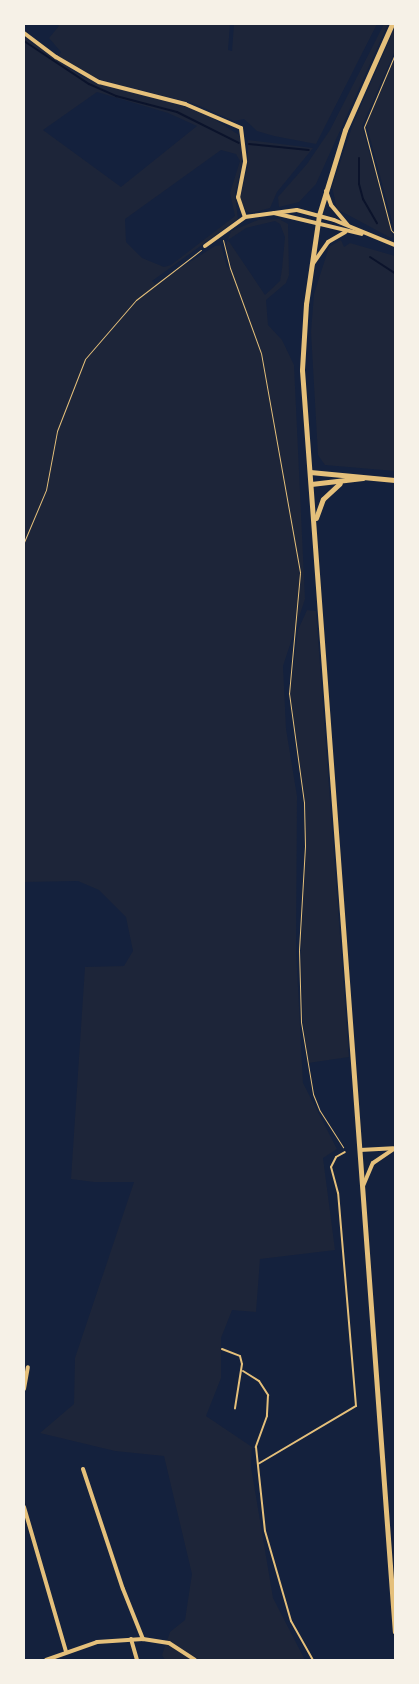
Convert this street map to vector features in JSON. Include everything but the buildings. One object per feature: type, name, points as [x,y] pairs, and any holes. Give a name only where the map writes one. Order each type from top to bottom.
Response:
[{"type":"main road","points":[[392,24],[345,130],[319,215],[302,370],[315,521],[395,1632]]},
{"type":"main road","points":[[310,472],[395,480]]},
{"type":"main road","points":[[312,484],[366,478]]},
{"type":"main road","points":[[315,521],[323,499],[331,488],[343,482]]},
{"type":"street","points":[[24,33],[56,57],[100,82],[185,104],[241,128],[245,162],[238,197],[245,217]]},
{"type":"street","points":[[326,190],[331,204],[349,226]]},
{"type":"street","points":[[205,246],[245,217],[297,210],[319,215],[349,226],[395,246]]},
{"type":"street","points":[[272,212],[345,232],[365,234]]},
{"type":"street","points":[[312,266],[328,242],[345,232]]},
{"type":"street","points":[[360,1150],[395,1148]]},
{"type":"street","points":[[363,1186],[373,1163],[395,1148]]},
{"type":"street","points":[[24,1389],[28,1367]]},
{"type":"street","points":[[83,1469],[119,1580],[143,1639]]},
{"type":"street","points":[[24,1507],[66,1652]]},
{"type":"street","points":[[130,1639],[137,1660]]},
{"type":"street","points":[[46,1660],[97,1642],[143,1639],[169,1643],[195,1660]]},
{"type":"lane","points":[[258,1464],[356,1406],[338,1193],[331,1167],[336,1157],[345,1152]]},
{"type":"lane","points":[[222,1349],[240,1356],[243,1371],[235,1408]]},
{"type":"lane","points":[[243,1371],[264,1386],[270,1404],[256,1447],[264,1531],[271,1560],[291,1620],[313,1660]]},
{"type":"path","points":[[395,54],[364,127],[391,230],[395,234]]},
{"type":"path","points":[[222,234],[230,268],[261,353],[300,574],[289,693],[304,802],[305,846],[299,950],[301,1022],[313,1094],[345,1152]]},
{"type":"path","points":[[24,542],[46,490],[57,431],[85,359],[136,300],[205,246]]},
{"type":"shaded area","points":[[57,24],[230,24],[228,50],[232,51],[234,24],[377,24],[316,144],[257,131],[244,119],[234,121],[195,104],[100,80],[58,57],[61,52],[49,38],[59,26]]},
{"type":"shaded area","points":[[384,24],[388,24],[316,184],[299,202],[279,207],[278,197],[307,164],[330,130]]},
{"type":"shaded area","points":[[395,27],[395,51],[362,126],[393,237],[391,238],[337,209],[332,187],[353,124]]},
{"type":"shaded area","points":[[24,37],[83,77],[203,112],[239,135],[244,155],[235,194],[238,219],[152,281],[155,284],[215,246],[221,245],[227,267],[232,270],[226,245],[231,231],[258,220],[279,219],[288,224],[289,275],[286,283],[266,300],[268,325],[282,340],[294,365],[305,599],[283,666],[286,729],[297,796],[296,950],[303,1083],[337,1149],[323,1158],[335,1250],[260,1259],[256,1312],[232,1310],[221,1338],[221,1378],[206,1416],[252,1447],[251,1467],[273,1598],[305,1660],[165,1660],[162,1655],[170,1632],[185,1620],[192,1574],[164,1456],[115,1451],[40,1433],[74,1404],[75,1358],[134,1182],[94,1182],[71,1179],[85,967],[124,966],[133,951],[126,917],[99,890],[78,881],[24,882]],"holes":[[[97,92],[168,113],[197,126],[121,187],[43,130]],[[221,150],[236,154],[240,161],[230,193],[235,216],[171,265],[164,267],[142,258],[126,242],[125,219]],[[275,221],[280,224],[285,237],[280,281],[265,295],[228,240],[246,228]]]},
{"type":"shaded area","points":[[395,58],[395,232],[366,123]]},
{"type":"shaded area","points":[[248,140],[313,148],[277,192],[270,208],[251,213],[246,211],[240,199],[248,164]]},
{"type":"shaded area","points":[[341,240],[344,247],[350,243],[395,256],[395,471],[325,465],[318,455],[311,332],[314,294],[329,247]]},
{"type":"shaded area","points":[[307,610],[316,611],[349,1057],[308,1063],[303,1022],[301,951],[306,811],[290,693],[298,630]]},
{"type":"waterway","points":[[24,41],[89,84],[116,96],[177,112],[239,143]]},
{"type":"waterway","points":[[249,144],[309,150]]},
{"type":"waterway","points":[[359,158],[359,184],[363,199],[377,223]]},
{"type":"waterway","points":[[370,257],[395,273]]}]
